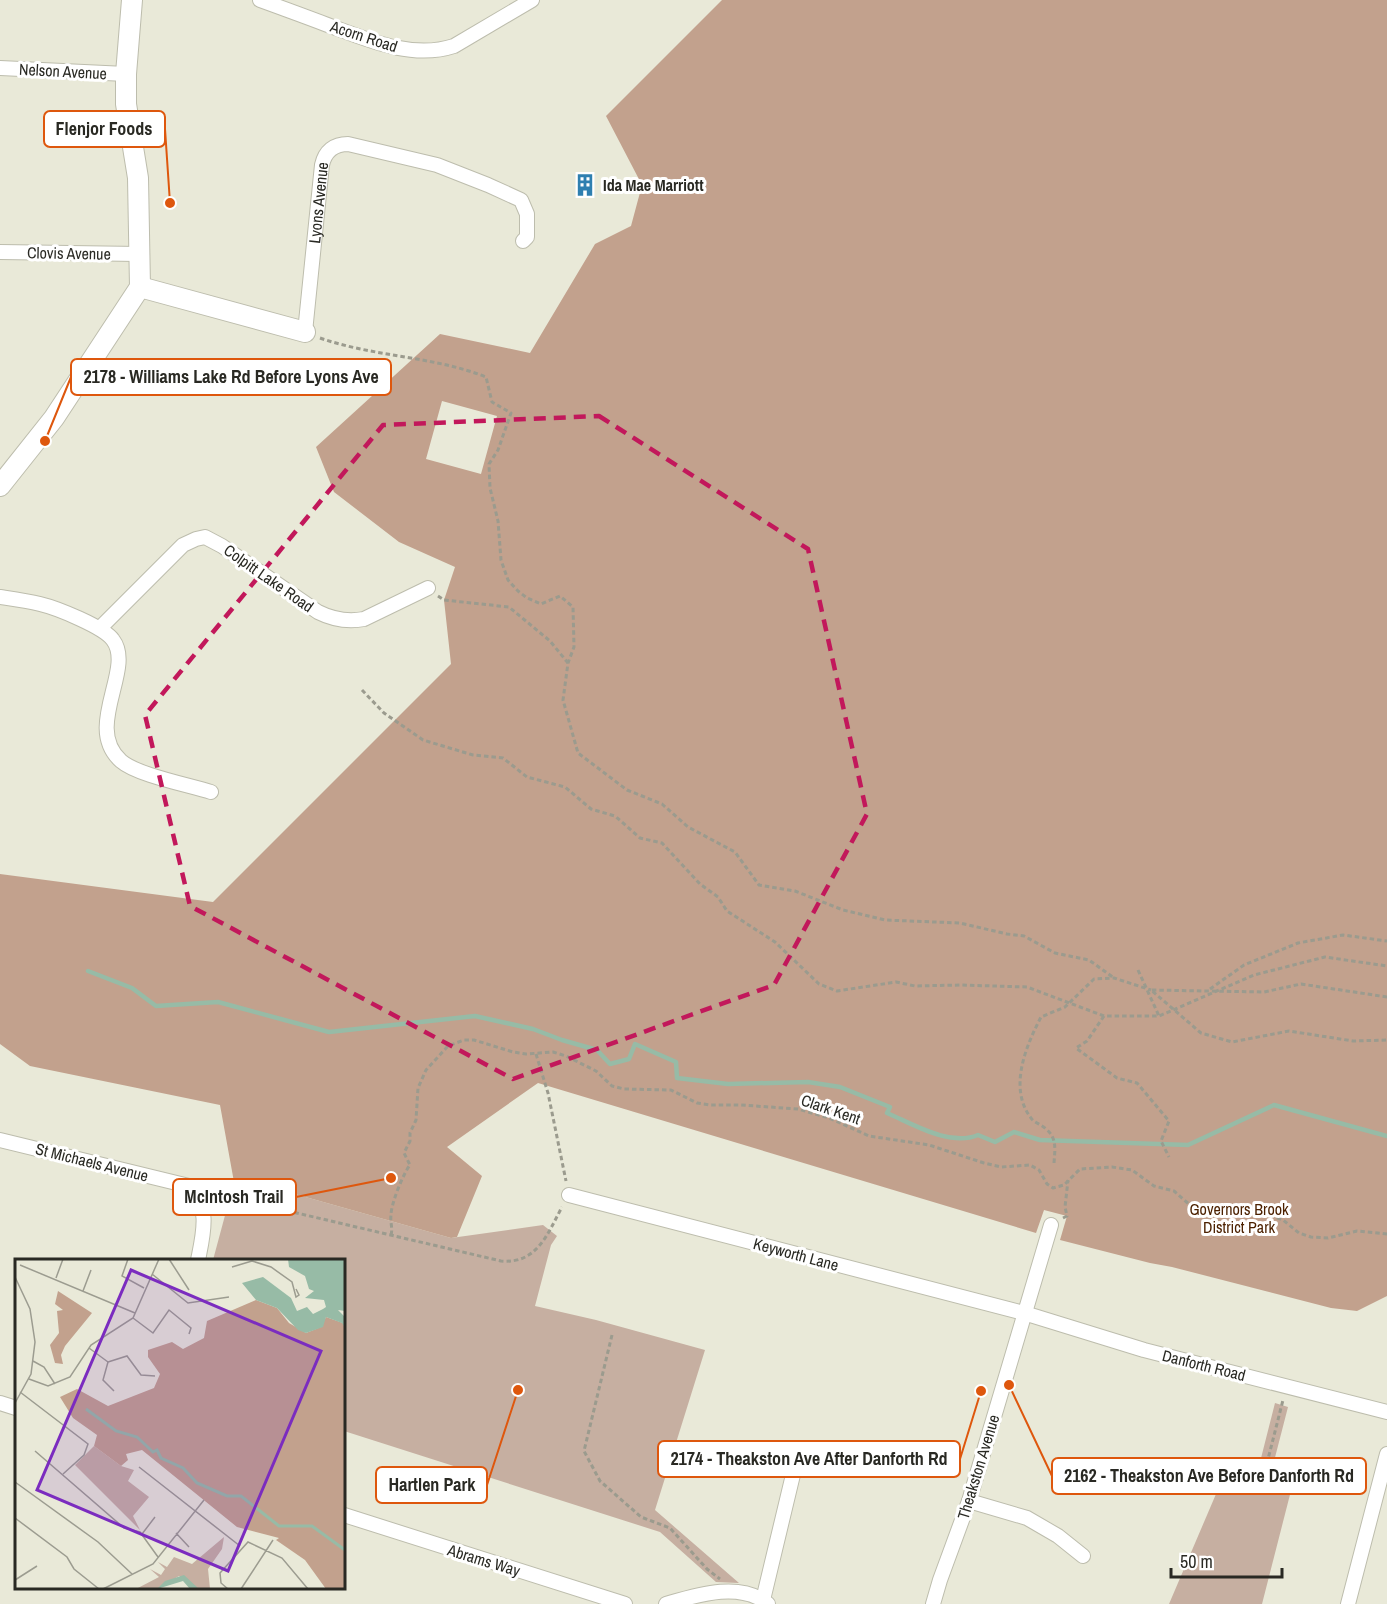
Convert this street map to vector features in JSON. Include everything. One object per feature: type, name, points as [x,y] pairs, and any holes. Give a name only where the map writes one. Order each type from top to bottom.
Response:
[{"type":"main road","points":[[0,486],[54,418],[141,287],[138,254],[140,215],[138,178],[126,104],[132,0]]},
{"type":"main road","points":[[141,287],[305,332]]},
{"type":"street","name":"Acorn Road","points":[[260,0],[369,41],[400,49],[424,51],[440,51],[454,46],[532,0]]},
{"type":"street","name":"Nelson Avenue","points":[[0,68],[126,74]]},
{"type":"street","name":"Lyons Avenue","points":[[305,332],[322,165],[326,154],[336,145],[348,144],[437,165],[521,200],[527,214],[527,237],[523,241]]},
{"type":"street","name":"Clovis Avenue","points":[[0,252],[138,254]]},
{"type":"street","name":"Colpitt Lake Road","points":[[100,628],[183,545],[201,537],[208,538],[222,546],[318,612],[336,619],[355,621],[364,619],[428,588]]},
{"type":"street","points":[[0,597],[42,604],[100,628],[112,638],[119,660],[106,725],[107,738],[112,751],[132,769],[212,792]]},
{"type":"street","name":"St Michaels Avenue","points":[[0,1140],[189,1185],[194,1190],[204,1213]]},
{"type":"street","name":"Keyworth Lane","points":[[569,1195],[1023,1313]]},
{"type":"street","points":[[198,1259],[205,1222],[204,1213]]},
{"type":"street","name":"Theakston Avenue","points":[[933,1604],[969,1501],[1051,1225]]},
{"type":"street","name":"Danforth Road","points":[[1023,1313],[1144,1350],[1387,1412]]},
{"type":"street","points":[[0,1403],[15,1408]]},
{"type":"street","points":[[1348,1604],[1387,1454]]},
{"type":"street","points":[[666,1604],[702,1595],[735,1592],[765,1602],[797,1458]]},
{"type":"street","points":[[969,1501],[1027,1518],[1058,1536],[1083,1556]]},
{"type":"street","name":"Abrams Way","points":[[345,1515],[626,1604]]},
{"type":"path","points":[[305,332],[336,343],[465,369],[486,377],[492,402],[511,413],[498,450],[489,464],[490,489],[498,521],[501,560],[508,580],[527,598],[541,604],[560,596],[573,607],[574,647],[568,663],[563,700],[578,753],[627,790],[662,804],[688,827],[735,852],[759,885],[795,891],[843,910],[885,920],[960,923],[1024,936],[1054,953],[1089,960],[1114,978],[1151,990],[1264,992],[1301,984],[1387,997]]},
{"type":"path","points":[[428,588],[444,600],[509,607],[550,641],[568,663]]},
{"type":"path","points":[[362,690],[384,713],[423,740],[473,754],[503,759],[527,777],[565,787],[591,809],[615,816],[640,838],[662,843],[700,884],[718,897],[727,911],[775,942],[819,984],[837,991],[896,982],[915,986],[1027,987],[1104,1016],[1160,1016],[1254,975],[1325,957],[1387,966]]},
{"type":"path","points":[[1208,990],[1244,965],[1298,943],[1343,935],[1387,941]]},
{"type":"path","points":[[1138,970],[1160,1016]]},
{"type":"path","points":[[1054,1163],[1055,1141],[1046,1129],[1032,1120],[1022,1102],[1020,1083],[1026,1053],[1041,1017],[1065,1007],[1094,978],[1114,978]]},
{"type":"path","points":[[1151,990],[1201,1033],[1232,1042],[1290,1031],[1353,1041],[1387,1040]]},
{"type":"path","points":[[1104,1016],[1087,1041],[1076,1048],[1117,1078],[1137,1083],[1169,1121],[1161,1141],[1169,1157]]},
{"type":"path","name":"Clark Kent","points":[[391,1235],[393,1228],[391,1215],[399,1191],[399,1183],[410,1165],[404,1153],[416,1120],[420,1079],[448,1046],[464,1040],[474,1040],[513,1052],[553,1052],[596,1071],[612,1086],[624,1089],[671,1090],[697,1103],[710,1105],[798,1109],[830,1118],[869,1136],[929,1145],[993,1165],[1035,1167],[1044,1176],[1047,1184],[1053,1188],[1064,1185],[1080,1170],[1124,1168],[1140,1174],[1154,1186],[1174,1191],[1190,1205],[1205,1212],[1222,1207],[1263,1213],[1283,1220],[1299,1233],[1311,1238],[1328,1238],[1357,1230],[1387,1234]]},
{"type":"path","points":[[204,1213],[250,1202],[501,1261],[513,1262],[524,1259],[534,1252],[549,1232],[569,1195],[548,1092],[536,1053]]},
{"type":"path","points":[[1051,1225],[1067,1216],[1065,1207],[1068,1180]]},
{"type":"path","points":[[612,1335],[584,1451],[600,1481],[640,1516],[670,1528],[708,1569],[735,1592]]},
{"type":"path","points":[[1264,1471],[1287,1386]]},
{"type":"highlighted area","points":[[599,416],[808,549],[867,814],[774,985],[513,1079],[190,906],[145,715],[383,425]]},
{"type":"shaded area","points":[[234,1182],[252,1182],[451,1238],[543,1225],[557,1236],[551,1245],[535,1306],[705,1350],[655,1510],[739,1583],[716,1582],[660,1532],[345,1431],[345,1259],[213,1259]]},
{"type":"shaded area","points":[[1275,1403],[1288,1407],[1271,1473],[1294,1479],[1262,1604],[1169,1604],[1219,1487],[1222,1483],[1258,1470]]},
{"type":"green space","name":"Governors Brook District Park","points":[[722,0],[1387,0],[1387,1296],[1357,1311],[1331,1308],[1150,1263],[1060,1240],[1067,1216],[1044,1210],[1036,1233],[538,1083],[447,1147],[482,1176],[457,1237],[451,1238],[252,1182],[234,1182],[220,1105],[30,1066],[0,1044],[0,874],[213,902],[451,664],[444,600],[455,567],[399,542],[334,492],[316,447],[440,334],[530,353],[595,244],[631,226],[642,185],[606,116]],"holes":[[[442,401],[497,416],[481,474],[426,459]]]},
{"type":"waterway","points":[[88,971],[132,988],[156,1006],[218,1002],[329,1032],[475,1016],[533,1029],[597,1050],[610,1064],[629,1059],[635,1044],[676,1062],[677,1078],[728,1084],[808,1082],[840,1087],[890,1107],[887,1113],[920,1128],[956,1138],[978,1135],[995,1142],[1014,1132],[1040,1140],[1188,1145],[1274,1105],[1387,1136]]},
{"type":"place","name":"Ida Mae Marriott","points":[[585,185]]},
{"type":"place","name":"Flenjor Foods","points":[[170,203]]},
{"type":"place","name":"2178 - Williams Lake Rd Before Lyons Ave","points":[[45,441]]},
{"type":"place","name":"McIntosh Trail","points":[[391,1178]]},
{"type":"place","name":"2162 - Theakston Ave Before Danforth Rd","points":[[1009,1385]]},
{"type":"place","name":"Hartlen Park","points":[[518,1390]]},
{"type":"place","name":"2174 - Theakston Ave After Danforth Rd","points":[[981,1391]]}]
